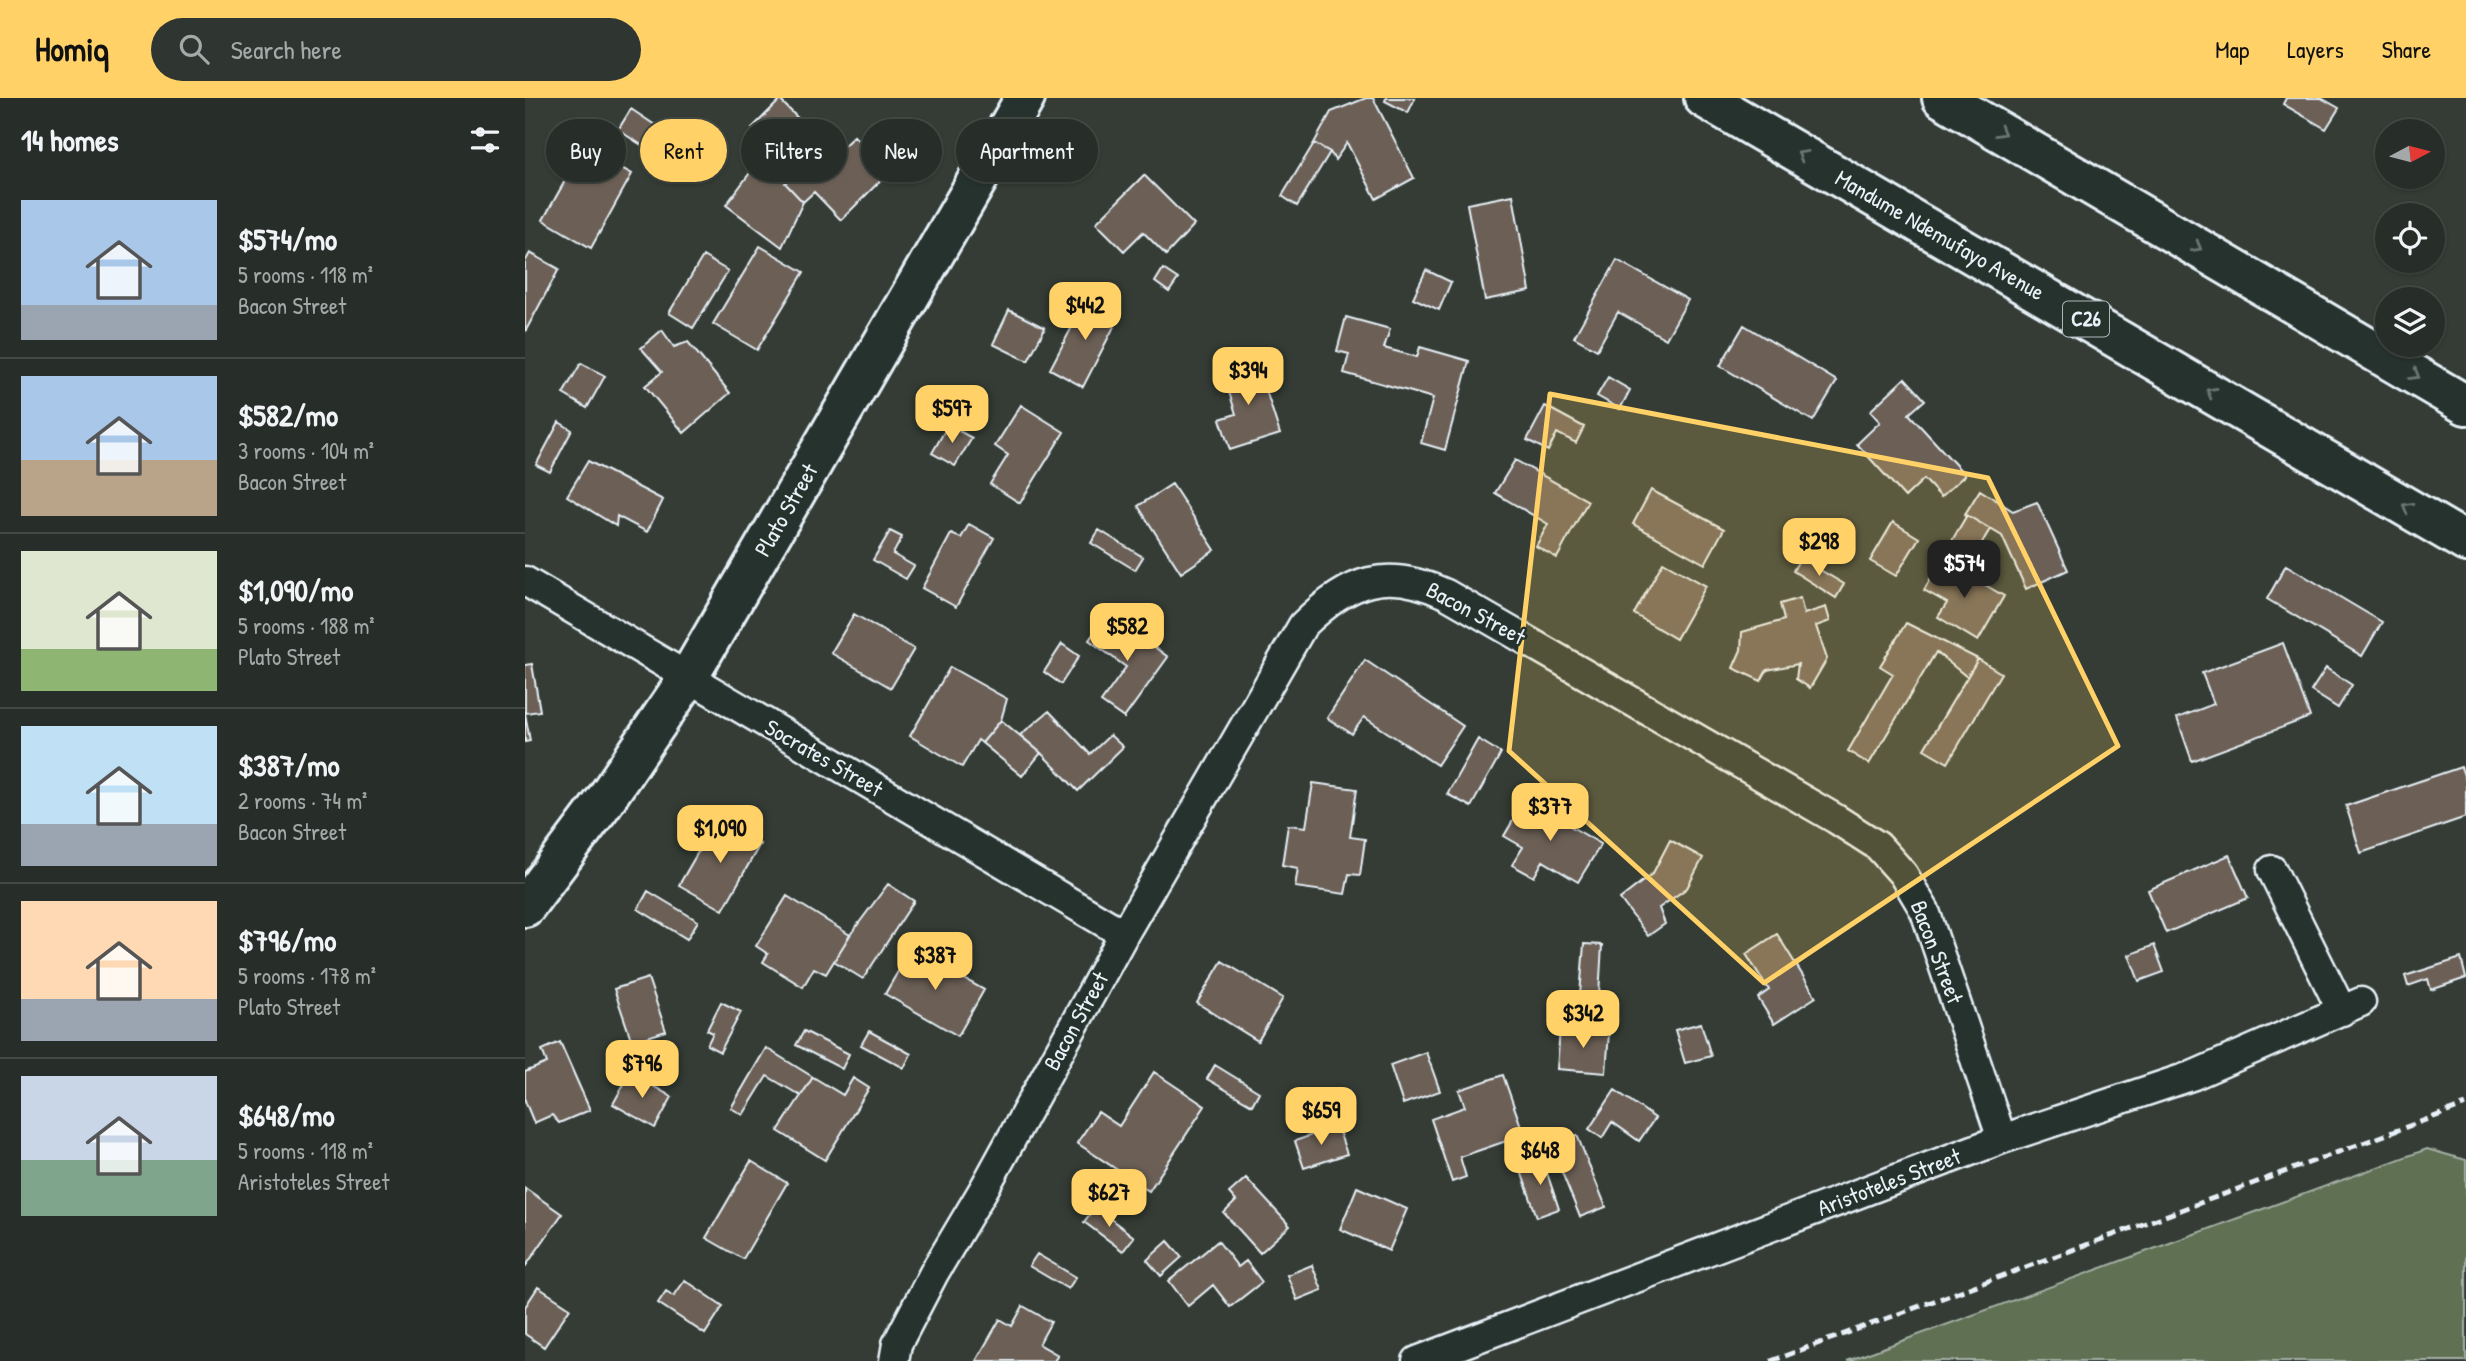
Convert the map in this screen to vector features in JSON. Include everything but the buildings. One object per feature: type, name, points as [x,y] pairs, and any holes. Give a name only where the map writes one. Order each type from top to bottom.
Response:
[{"type":"main road","name":"Plato Street","points":[[525,907],[603,803],[688,678],[1025,98]]},
{"type":"main road","name":"Mandume Ndemufayo Avenue","points":[[1704,98],[2466,542]]},
{"type":"main road","points":[[1942,98],[2466,405]]},
{"type":"street","name":"Bacon Street","points":[[894,1361],[897,1344],[934,1273],[985,1187],[1124,934],[1303,625],[1325,604],[1351,587],[1374,581],[1400,580],[1424,584],[1836,818],[1878,846],[1903,874],[1926,911],[2003,1139]]},
{"type":"street","name":"Socrates Street","points":[[525,581],[1124,934]]},
{"type":"street","name":"Aristoteles Street","points":[[1417,1361],[2003,1139],[2194,1075],[2351,1006],[2272,870]]},
{"type":"highlighted area","points":[[1550,394],[1988,478],[2118,746],[1764,983],[1509,751]]},
{"type":"green space","points":[[2427,1149],[2466,1160],[2466,1361],[1847,1361]]},
{"type":"railway","points":[[1771,1361],[2466,1105]]}]
